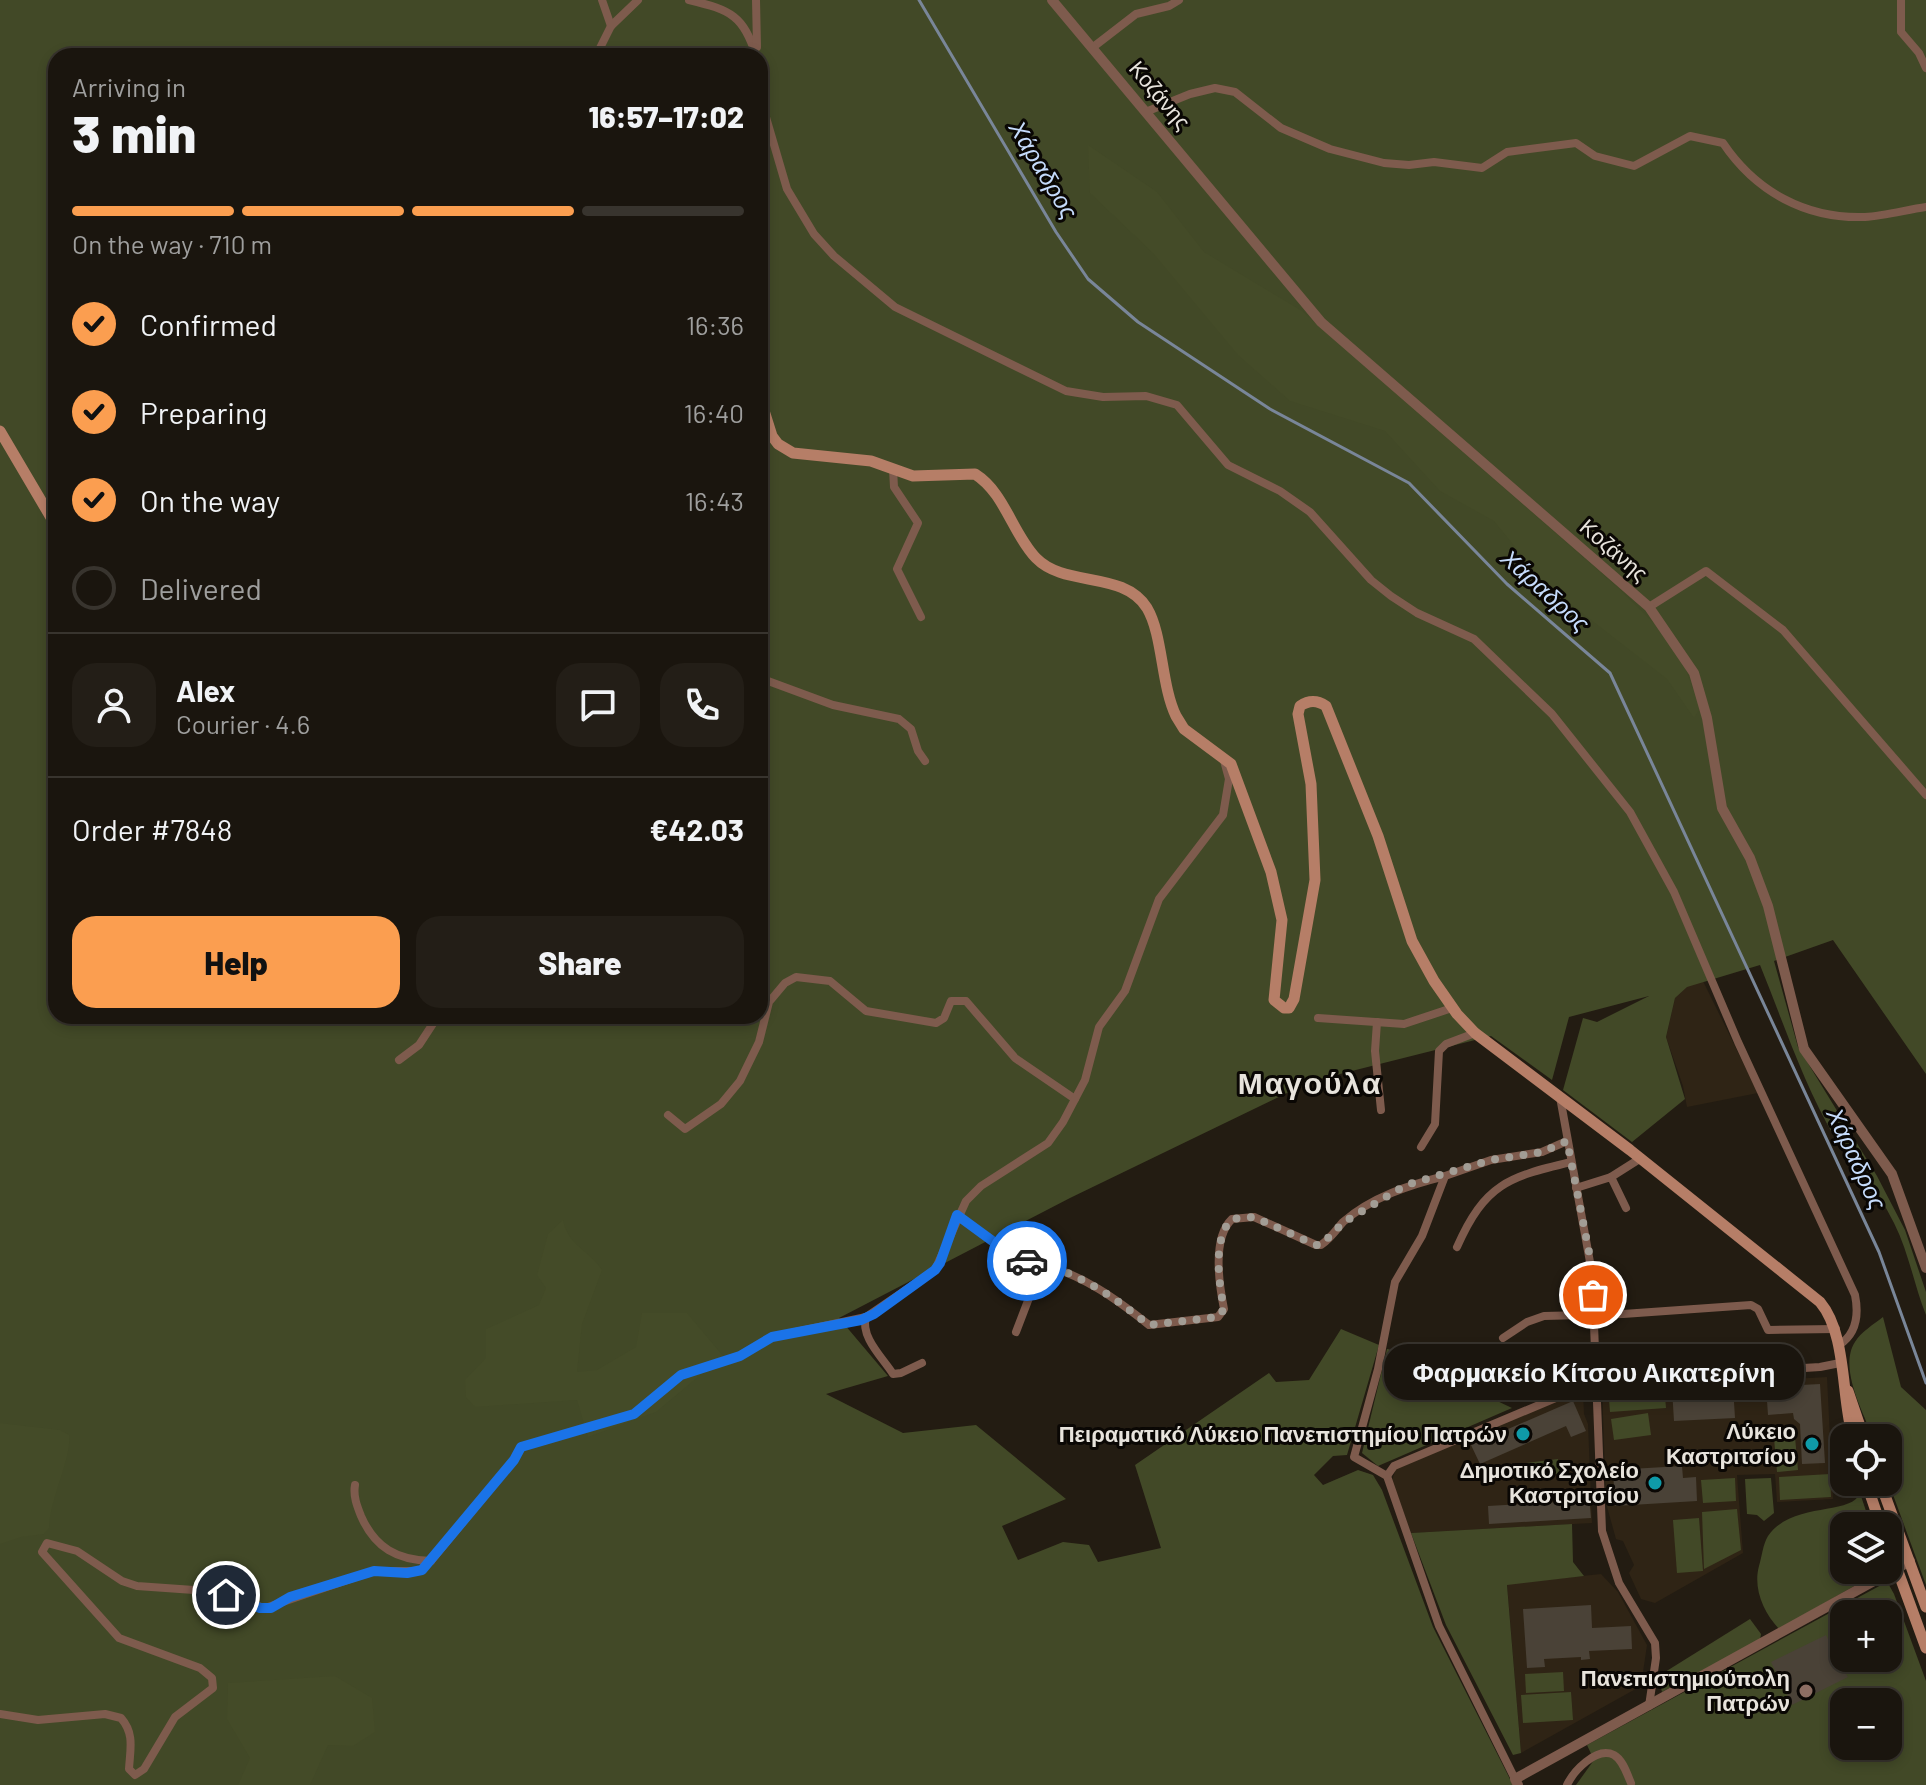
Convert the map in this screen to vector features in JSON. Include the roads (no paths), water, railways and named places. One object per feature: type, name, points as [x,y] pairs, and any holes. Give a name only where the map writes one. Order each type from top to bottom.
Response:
[{"type":"main road","points":[[768,423],[772,436],[785,449],[830,459],[871,461],[913,476],[975,474],[994,492],[1038,561],[1062,573],[1116,585],[1139,599],[1151,617],[1170,703],[1176,716],[1184,729],[1231,764],[1238,779],[1277,894],[1282,920],[1275,1003],[1284,1008],[1292,1004],[1314,894],[1311,784],[1298,721],[1300,706],[1312,701],[1326,706],[1378,836],[1412,941],[1452,1008],[1475,1033],[1641,1158],[1814,1297],[1836,1329],[1851,1424]]},
{"type":"main road","points":[[0,431],[48,512]]},
{"type":"main road","points":[[1843,1379],[1859,1424]]},
{"type":"main road","points":[[1885,1496],[1926,1607]]},
{"type":"main road","points":[[1902,1583],[1926,1648]]},
{"type":"street","points":[[602,0],[611,26]]},
{"type":"street","points":[[600,48],[611,26],[638,0]]},
{"type":"street","points":[[689,0],[737,17],[748,30],[754,48]]},
{"type":"street","points":[[756,0],[756,48]]},
{"type":"street","name":"Κοζάνης","points":[[1052,0],[1148,111],[1321,322],[1649,607],[1694,673],[1707,718],[1722,808],[1750,858],[1768,906],[1804,1049],[1892,1174],[1921,1240],[1926,1268]]},
{"type":"street","points":[[1092,48],[1136,14],[1169,6],[1179,0]]},
{"type":"street","points":[[1901,0],[1901,32],[1919,53],[1926,68]]},
{"type":"street","points":[[1148,111],[1215,88],[1235,92],[1276,125],[1307,141],[1363,158],[1405,165],[1434,162],[1480,169],[1488,167],[1503,153],[1576,143],[1595,156],[1634,166],[1690,136],[1723,143],[1744,170],[1761,184],[1785,200],[1814,213],[1870,217],[1926,207]]},
{"type":"street","points":[[768,130],[787,189],[814,234],[834,256],[895,307],[1066,391],[1103,397],[1146,396],[1177,405],[1228,465],[1280,491],[1310,512],[1371,580],[1417,613],[1474,639],[1552,714],[1630,812],[1674,892],[1738,1042],[1855,1295],[1855,1327],[1851,1336],[1839,1345]]},
{"type":"street","points":[[893,469],[894,487],[918,523],[897,569],[921,617]]},
{"type":"street","points":[[1649,607],[1706,571],[1714,575],[1739,600],[1783,630],[1926,795]]},
{"type":"street","points":[[768,681],[827,703],[899,719],[911,729],[918,751],[925,761]]},
{"type":"street","points":[[0,1714],[38,1720],[105,1714],[121,1718],[130,1732],[129,1769],[135,1775],[144,1769],[175,1717],[213,1688],[212,1678],[200,1668],[119,1638],[42,1552],[47,1543],[77,1551],[122,1581],[137,1586],[208,1591],[265,1608],[374,1571],[415,1572],[431,1561],[514,1460],[521,1447],[634,1414],[681,1375],[740,1356],[772,1337],[866,1317],[935,1270],[957,1215],[981,1186],[1048,1143],[1075,1099],[1085,1080],[1099,1027],[1122,997],[1155,906],[1223,815],[1229,779],[1223,757]]},
{"type":"street","points":[[768,1006],[785,983],[796,977],[830,981],[866,1011],[936,1023],[941,1022],[951,1001],[966,1001],[1015,1058],[1075,1099]]},
{"type":"street","points":[[1318,1018],[1404,1024],[1452,1008]]},
{"type":"street","points":[[1377,1022],[1375,1051],[1381,1110]]},
{"type":"street","points":[[399,1060],[419,1045],[433,1024]]},
{"type":"street","points":[[668,1115],[685,1129],[721,1104],[740,1081],[759,1042],[764,1024]]},
{"type":"street","points":[[1421,1147],[1435,1121],[1439,1052],[1446,1044],[1475,1033]]},
{"type":"street","points":[[1560,1097],[1590,1261],[1602,1531],[1619,1583],[1655,1643],[1656,1658],[1649,1706]]},
{"type":"street","points":[[957,1215],[1017,1259],[1071,1272],[1097,1286],[1149,1325],[1218,1317],[1224,1309],[1219,1285],[1223,1232],[1232,1219],[1254,1217],[1321,1245],[1344,1222],[1406,1185],[1491,1160],[1542,1152],[1567,1141]]},
{"type":"street","points":[[1576,1188],[1611,1177],[1641,1158]]},
{"type":"street","points":[[1457,1247],[1467,1225],[1499,1185],[1521,1174],[1571,1162]]},
{"type":"street","points":[[1445,1176],[1422,1236],[1395,1282],[1378,1369],[1354,1457],[1387,1476],[1439,1626],[1517,1782],[1870,1584]]},
{"type":"street","points":[[1611,1177],[1626,1208]]},
{"type":"street","points":[[1016,1332],[1042,1264]]},
{"type":"street","points":[[1503,1338],[1540,1316],[1751,1305],[1758,1309],[1768,1330],[1836,1329]]},
{"type":"street","points":[[866,1317],[866,1335],[893,1374],[922,1363]]},
{"type":"street","points":[[1387,1476],[1394,1466],[1596,1381],[1820,1367],[1840,1363]]},
{"type":"street","points":[[355,1485],[359,1510],[378,1543],[398,1557],[431,1561]]},
{"type":"street","points":[[1902,1566],[1910,1561]]},
{"type":"street","points":[[1567,1785],[1579,1765],[1607,1753],[1615,1755],[1623,1764],[1631,1783]]},
{"type":"waterway","name":"Χάραδρος","points":[[919,0],[1056,232],[1088,279],[1138,322],[1270,409],[1409,483],[1507,584],[1610,673],[1879,1252],[1926,1383]]},
{"type":"place","name":"Φαρμακείο Κίτσου Αικατερίνη","points":[[1593,1295]]},
{"type":"place","name":"Πειραματικό Λύκειο Πανεπιστημίου Πατρών","points":[[1523,1434]]},
{"type":"place","name":"Λύκειο Καστριτσίου","points":[[1812,1444]]},
{"type":"place","name":"Δημοτικό Σχολείο Καστριτσίου","points":[[1655,1483]]},
{"type":"place","name":"Πανεπιστημιούπολη Πατρών","points":[[1806,1691]]},
{"type":"district","name":"Μαγούλα","points":[[1310,1084]]}]
